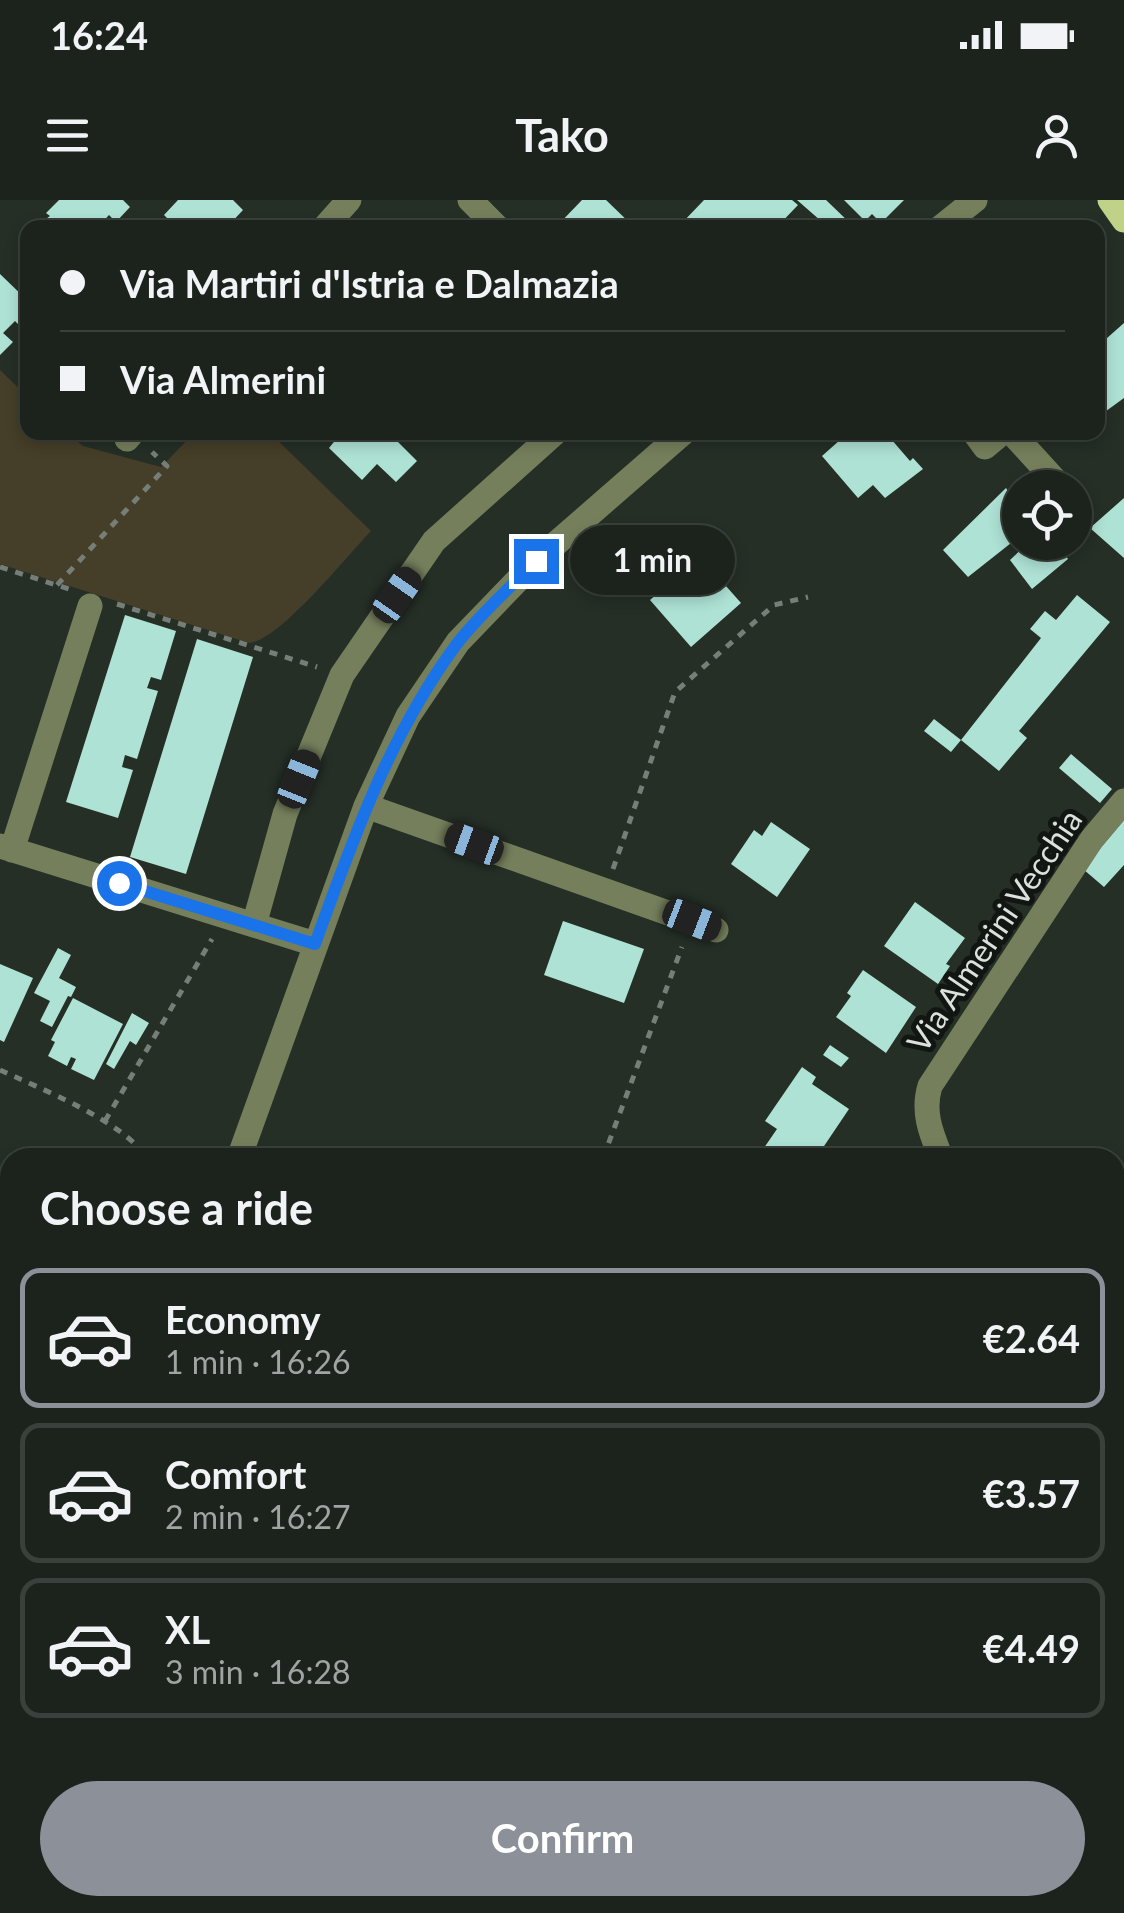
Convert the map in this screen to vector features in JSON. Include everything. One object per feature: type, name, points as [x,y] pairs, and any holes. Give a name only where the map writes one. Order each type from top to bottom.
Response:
[{"type":"main road","points":[[1110,200],[1124,220]]},
{"type":"street","points":[[331,220],[350,200]]},
{"type":"street","points":[[470,200],[490,220]]},
{"type":"street","points":[[950,220],[974,200]]},
{"type":"street","points":[[254,925],[285,814],[342,675],[434,541],[547,440]]},
{"type":"street","points":[[243,1148],[366,806],[408,716],[458,642],[536,561],[675,440]]},
{"type":"street","points":[[1018,440],[1046,470]]},
{"type":"street","points":[[92,600],[6,848],[315,944]]},
{"type":"street","name":"Via Almerini Vecchia","points":[[939,1148],[925,1103],[930,1086],[1092,839],[1124,801]]},
{"type":"street","points":[[366,806],[704,925]]},
{"type":"path","points":[[58,585],[167,466],[137,440]]},
{"type":"path","points":[[0,567],[92,600],[342,675]]},
{"type":"path","points":[[606,890],[675,692],[774,605],[808,597]]},
{"type":"path","points":[[105,1121],[226,916]]},
{"type":"path","points":[[607,1148],[704,925]]},
{"type":"path","points":[[0,1070],[105,1121],[138,1148]]},
{"type":"shaded area","points":[[0,370],[20,389],[20,440],[75,440],[83,446],[161,467],[187,440],[277,440],[371,531],[294,613],[262,639],[249,643],[0,564]]},
{"type":"building","points":[[59,200],[123,200],[130,207],[118,220],[109,215],[104,220],[44,220],[50,216],[46,213]]},
{"type":"building","points":[[178,200],[233,200],[243,210],[234,220],[167,220],[164,215]]},
{"type":"building","points":[[582,200],[606,200],[627,220],[563,220]]},
{"type":"building","points":[[704,200],[792,200],[798,205],[784,220],[685,220]]},
{"type":"building","points":[[797,200],[826,200],[847,220],[820,220]]},
{"type":"building","points":[[844,200],[904,200],[884,220],[872,214],[864,220]]},
{"type":"building","points":[[0,274],[20,293],[20,326],[15,321],[3,333],[13,342],[0,355]]},
{"type":"building","points":[[1124,323],[1124,398],[1105,412],[1105,340]]},
{"type":"building","points":[[336,440],[400,440],[417,461],[396,482],[377,464],[362,480],[329,448]]},
{"type":"building","points":[[840,440],[892,440],[910,461],[913,458],[923,469],[885,498],[873,485],[858,498],[822,456]]},
{"type":"building","points":[[1002,492],[1002,550],[968,577],[943,550]]},
{"type":"building","points":[[1124,498],[1124,558],[1092,530]]},
{"type":"building","points":[[703,560],[741,603],[691,647],[650,600],[693,563],[696,566]]},
{"type":"building","points":[[1010,560],[1067,560],[1032,589]]},
{"type":"building","points":[[1077,595],[1110,622],[1019,731],[1027,738],[999,771],[961,740],[1041,638],[1030,629],[1045,611],[1056,620]]},
{"type":"building","points":[[125,615],[176,631],[161,680],[151,677],[147,688],[158,691],[137,759],[125,755],[122,767],[133,770],[118,818],[66,802]]},
{"type":"building","points":[[197,639],[253,657],[186,874],[130,857]]},
{"type":"building","points":[[934,719],[961,740],[951,752],[924,731]]},
{"type":"building","points":[[1071,754],[1112,789],[1100,803],[1059,768]]},
{"type":"building","points":[[1124,820],[1124,865],[1104,887],[1083,869]]},
{"type":"building","points":[[771,822],[810,849],[777,897],[731,864],[754,830],[762,836]]},
{"type":"building","points":[[915,902],[965,938],[946,964],[950,966],[938,984],[884,946]]},
{"type":"building","points":[[563,921],[644,949],[624,1003],[544,975]]},
{"type":"building","points":[[58,948],[71,955],[59,978],[76,987],[52,1027],[40,1021],[50,1001],[34,993]]},
{"type":"building","points":[[0,964],[33,978],[4,1042],[0,1040]]},
{"type":"building","points":[[863,970],[916,1007],[886,1053],[836,1017]]},
{"type":"building","points":[[73,998],[123,1024],[94,1080],[71,1069],[76,1059],[71,1057],[67,1066],[48,1056],[55,1042],[51,1040]]},
{"type":"building","points":[[132,1013],[149,1023],[136,1045],[130,1041],[114,1069],[106,1064]]},
{"type":"building","points":[[830,1045],[849,1058],[841,1067],[823,1055]]},
{"type":"building","points":[[802,1067],[816,1077],[812,1084],[849,1109],[823,1148],[764,1148],[777,1129],[765,1121]]},
{"type":"route","points":[[119,883],[315,944],[366,806],[408,716],[458,642],[536,561]]}]
